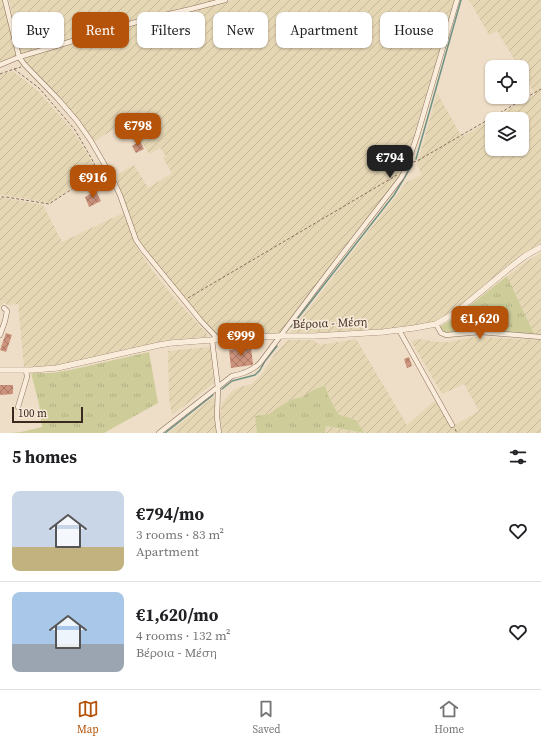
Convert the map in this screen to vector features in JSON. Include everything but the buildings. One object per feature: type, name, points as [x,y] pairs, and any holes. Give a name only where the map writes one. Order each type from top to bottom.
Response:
[{"type":"street","points":[[5,0],[19,57],[77,121],[110,174],[120,195],[136,240],[150,260],[215,340],[218,388],[217,417],[219,433]]},
{"type":"street","points":[[0,65],[19,57],[143,20],[225,0]]},
{"type":"street","points":[[158,433],[232,376],[243,374],[254,369],[260,363],[401,178],[408,163],[419,129],[457,0]]},
{"type":"street","name":"Βέροια - Μέση","points":[[0,370],[47,370],[171,343],[280,336],[315,336],[384,332],[436,324],[455,313],[525,256],[541,247]]},
{"type":"street","points":[[0,335],[7,311],[4,308]]},
{"type":"street","points":[[436,324],[441,333],[446,335],[480,332],[541,337]]},
{"type":"street","points":[[399,330],[452,425]]},
{"type":"street","points":[[18,407],[27,377],[26,370]]},
{"type":"path","points":[[0,74],[25,65]]},
{"type":"path","points":[[0,197],[49,204],[92,176],[95,170],[94,164],[75,130],[39,88],[14,69]]},
{"type":"path","points":[[408,163],[417,161],[541,89]]},
{"type":"path","points":[[184,300],[398,174],[404,173]]},
{"type":"shaded area","points":[[0,0],[3,0],[12,37],[12,48],[15,48],[16,54],[15,57],[0,62]]},
{"type":"shaded area","points":[[9,0],[217,0],[165,12],[137,12],[137,19],[129,21],[129,12],[72,12],[72,39],[64,42],[64,12],[12,12],[12,14]]},
{"type":"shaded area","points":[[233,0],[455,0],[448,23],[448,12],[380,12],[380,48],[440,48],[413,138],[399,178],[318,281],[283,329],[270,335],[219,337],[183,297],[139,241],[115,176],[134,165],[148,188],[172,173],[163,158],[166,156],[160,148],[149,154],[129,120],[93,142],[28,65],[24,58],[56,48],[64,48],[64,46],[72,43],[72,48],[129,48],[129,26],[137,23],[137,48],[205,48],[205,12],[187,12]]},
{"type":"shaded area","points":[[469,0],[541,0],[541,243],[517,258],[452,312],[435,321],[405,327],[361,331],[289,334],[407,182],[422,175],[417,165],[437,93],[462,137],[485,123],[485,156],[529,156],[529,112],[505,112],[518,104],[529,104],[529,98],[535,94],[529,84],[529,60],[515,60],[497,31],[489,35]]},
{"type":"shaded area","points":[[20,48],[43,48],[24,54],[21,54]]},
{"type":"shaded area","points":[[13,71],[38,91],[74,132],[93,164],[93,171],[90,176],[49,203],[0,195],[0,75]]},
{"type":"shaded area","points":[[0,198],[43,205],[62,242],[123,213],[135,244],[152,270],[171,294],[208,335],[207,337],[168,341],[71,363],[40,367],[24,367],[18,304],[7,305],[5,302],[0,306]]},
{"type":"shaded area","points":[[541,253],[541,335],[534,334],[507,276],[527,261]]},
{"type":"shaded area","points":[[474,337],[541,340],[541,433],[363,433],[356,420],[338,414],[328,395],[325,385],[302,397],[293,399],[269,414],[255,416],[257,433],[222,433],[220,414],[222,403],[232,391],[252,384],[262,374],[274,355],[288,340],[313,340],[320,345],[356,339],[407,425],[435,401],[451,427],[479,411],[464,384],[442,394],[411,341],[419,339],[449,342]]},
{"type":"shaded area","points":[[210,347],[214,383],[172,415],[169,400],[168,351]]},
{"type":"shaded area","points":[[214,397],[216,399],[217,433],[168,433]]},
{"type":"shaded area","points":[[326,426],[363,433],[325,433]]},
{"type":"green space","points":[[507,276],[534,334],[473,330],[448,334],[442,332],[439,327],[454,318]]},
{"type":"green space","points":[[149,352],[158,403],[104,433],[10,433],[42,427],[39,404],[31,373],[52,373],[70,370]]},
{"type":"green space","points":[[325,385],[328,395],[338,414],[356,420],[364,433],[326,426],[325,433],[257,433],[255,416],[269,414],[293,399],[302,397]]},
{"type":"waterway","points":[[416,159],[461,0]]},
{"type":"waterway","points":[[291,327],[394,195],[412,165]]},
{"type":"waterway","points":[[222,389],[232,381],[255,375],[277,346]]},
{"type":"waterway","points":[[165,433],[213,395]]}]
